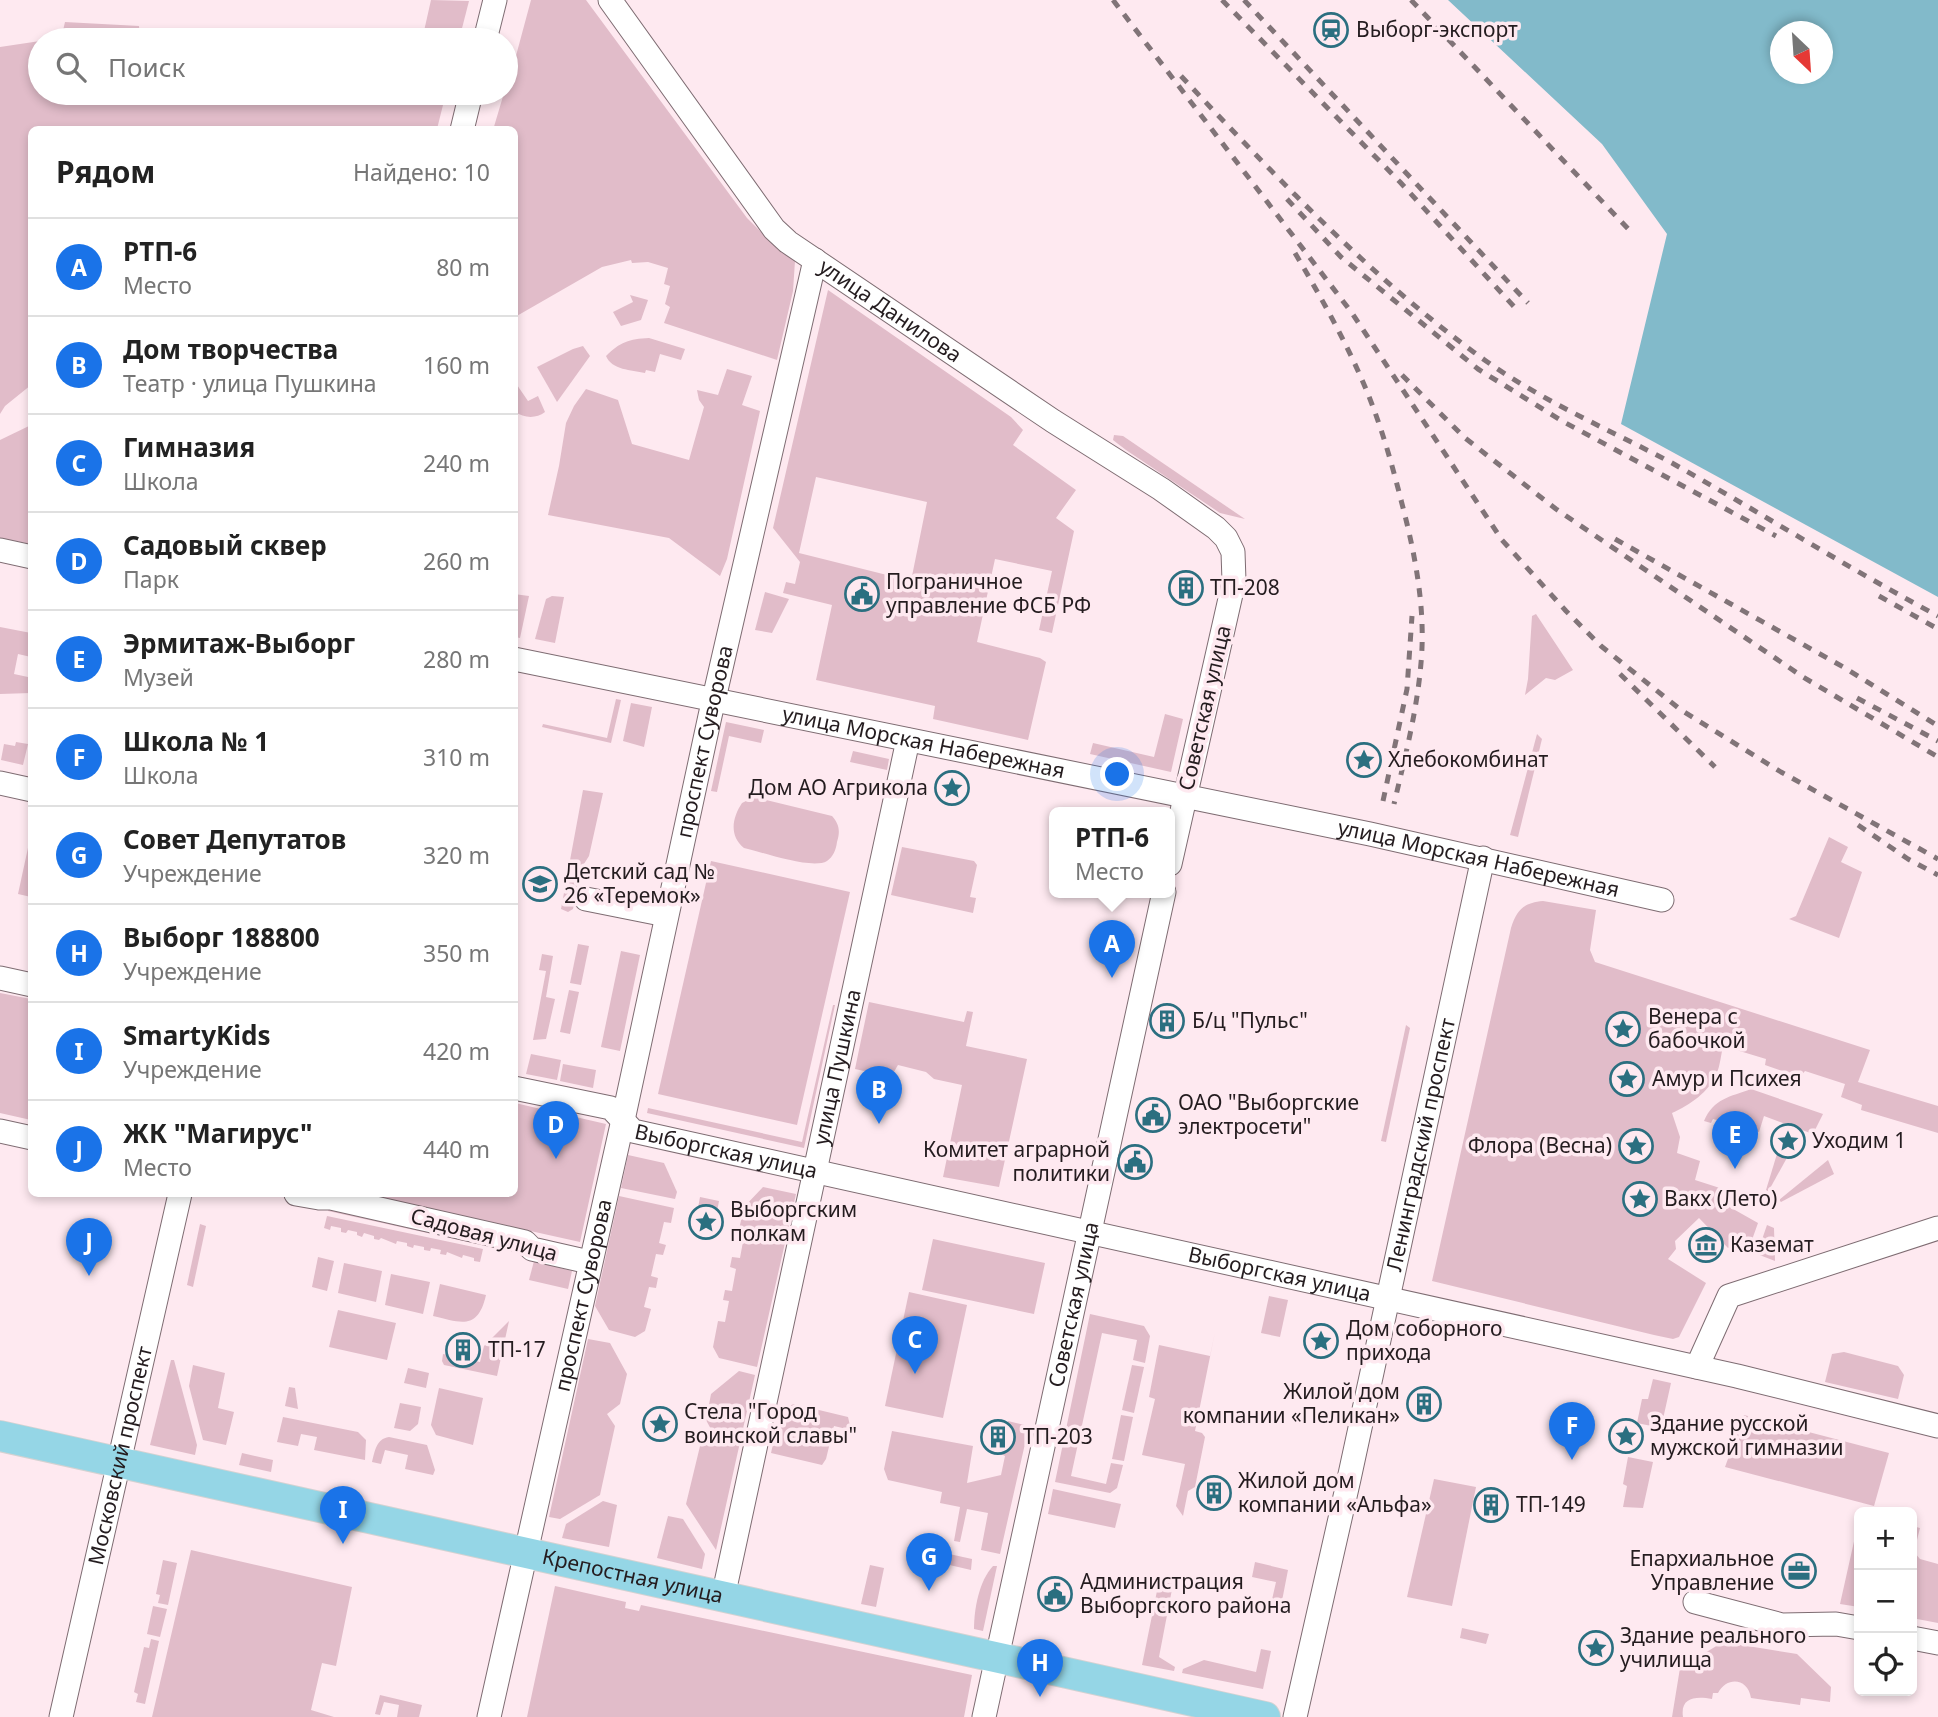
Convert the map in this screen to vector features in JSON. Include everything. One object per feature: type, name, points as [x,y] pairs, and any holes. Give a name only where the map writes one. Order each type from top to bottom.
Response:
[{"type":"main road","name":"Крепостная улица","points":[[0,1436],[1265,1717]]},
{"type":"street","points":[[488,28],[495,0]]},
{"type":"street","name":"улица Данилова","points":[[610,0],[774,229],[788,242],[1053,421],[1188,506],[1226,538],[1233,552]]},
{"type":"street","points":[[462,126],[468,105]]},
{"type":"street","name":"проспект Суворова","points":[[489,1717],[623,1120],[713,700],[815,260]]},
{"type":"street","points":[[0,551],[28,556]]},
{"type":"street","name":"Советская улица","points":[[1175,840],[1234,580],[1233,552]]},
{"type":"street","name":"улица Морская Набережная","points":[[518,660],[1483,858],[1662,900]]},
{"type":"street","name":"улица Пушкина","points":[[723,1597],[908,740]]},
{"type":"street","points":[[0,783],[28,789]]},
{"type":"street","name":"Ленинградский проспект","points":[[1295,1717],[1483,858]]},
{"type":"street","name":"Советская улица","points":[[984,1717],[1163,898]]},
{"type":"street","points":[[586,899],[666,915]]},
{"type":"street","points":[[0,978],[28,984]]},
{"type":"street","points":[[518,1089],[611,1108],[623,1120]]},
{"type":"street","name":"Выборгская улица","points":[[623,1120],[633,1131],[1697,1367],[1938,1426]]},
{"type":"street","points":[[0,1131],[28,1137]]},
{"type":"street","name":"Московский проспект","points":[[61,1717],[179,1197]]},
{"type":"street","name":"Садовая улица","points":[[313,1197],[331,1198],[525,1242],[532,1249],[589,1262]]},
{"type":"street","points":[[1697,1367],[1729,1296],[1938,1228]]},
{"type":"street","points":[[1695,1602],[1782,1625],[1836,1624],[1854,1627]]},
{"type":"street","points":[[1917,1639],[1938,1643]]},
{"type":"shaded area","points":[[431,0],[469,1],[462,28],[425,28]]},
{"type":"shaded area","points":[[531,0],[586,0],[747,218],[795,261],[793,291],[777,360],[664,323],[670,307],[665,304],[670,286],[664,284],[668,268],[648,262],[632,263],[631,260],[602,267],[518,315],[518,126],[494,126],[500,105],[518,105],[518,48]]},
{"type":"shaded area","points":[[65,22],[139,28],[64,28]]},
{"type":"shaded area","points":[[28,43],[28,105],[443,105],[438,126],[28,126],[28,387],[5,406],[0,414],[0,47]]},
{"type":"shaded area","points":[[828,290],[1011,417],[1023,430],[1013,445],[1076,490],[1056,518],[1074,531],[1052,633],[1039,630],[1052,571],[995,559],[977,642],[1040,658],[1046,662],[1028,740],[933,719],[935,706],[816,680],[832,605],[783,593],[786,582],[795,584],[800,562],[773,528]],"holes":[[[816,477],[927,502],[911,581],[799,553]]]},
{"type":"shaded area","points":[[630,295],[648,300],[641,320],[621,326],[613,312],[633,302]]},
{"type":"shaded area","points":[[649,338],[685,349],[681,360],[660,354],[655,372],[646,370],[645,373],[617,367],[606,356],[625,342]]},
{"type":"shaded area","points":[[583,346],[590,356],[557,402],[537,367]]},
{"type":"shaded area","points":[[727,369],[752,376],[742,405],[760,411],[727,559],[720,576],[669,538],[548,515],[566,423],[586,389],[618,400],[632,444],[689,460],[704,407],[697,390],[718,395]]},
{"type":"shaded area","points":[[518,386],[528,401],[538,396],[545,412],[538,416],[518,414]]},
{"type":"shaded area","points":[[28,426],[28,543],[0,538],[0,440]]},
{"type":"shaded area","points":[[1114,435],[1123,436],[1245,519],[1220,513],[1126,450],[1113,440]]},
{"type":"shaded area","points":[[765,592],[789,599],[772,633],[755,630]]},
{"type":"shaded area","points":[[518,595],[529,596],[518,638]]},
{"type":"shaded area","points":[[552,596],[564,597],[555,643],[535,639],[546,599]]},
{"type":"shaded area","points":[[1536,614],[1573,670],[1555,680],[1546,678],[1525,695],[1532,616]]},
{"type":"shaded area","points":[[0,627],[28,632],[28,656],[18,654],[14,674],[28,677],[28,693],[0,694]]},
{"type":"shaded area","points":[[616,699],[621,700],[611,743],[542,727],[543,724],[607,738]]},
{"type":"shaded area","points":[[631,703],[652,707],[644,747],[623,741]]},
{"type":"shaded area","points":[[1165,714],[1183,719],[1171,772],[1090,754],[1093,743],[1154,757]]},
{"type":"shaded area","points":[[726,722],[764,730],[761,743],[729,736],[717,792],[711,791]]},
{"type":"shaded area","points":[[1537,734],[1542,739],[1518,837],[1510,835]]},
{"type":"shaded area","points":[[16,742],[28,744],[23,765],[1,760],[4,744],[15,746]]},
{"type":"shaded area","points":[[853,751],[889,759],[887,770],[850,762]]},
{"type":"shaded area","points":[[583,790],[603,793],[589,856],[582,867],[573,909],[568,912],[561,909]]},
{"type":"shaded area","points":[[754,797],[832,816],[837,822],[839,832],[834,853],[827,861],[810,863],[744,848],[736,838],[734,821],[742,803]]},
{"type":"shaded area","points":[[1829,837],[1848,847],[1841,862],[1862,872],[1839,938],[1789,919],[1796,916]]},
{"type":"shaded area","points":[[902,847],[974,861],[977,865],[970,897],[976,898],[973,913],[891,895]]},
{"type":"shaded area","points":[[28,848],[28,896],[18,894]]},
{"type":"shaded area","points":[[711,861],[850,892],[797,1125],[658,1094]]},
{"type":"shaded area","points":[[1543,901],[1596,910],[1590,950],[1595,962],[1870,1050],[1858,1082],[1938,1106],[1938,1133],[1861,1110],[1862,1105],[1841,1097],[1845,1084],[1805,1071],[1800,1077],[1765,1065],[1766,1059],[1723,1046],[1717,1073],[1709,1086],[1692,1102],[1672,1113],[1680,1137],[1677,1153],[1700,1161],[1695,1180],[1723,1189],[1719,1201],[1758,1223],[1748,1251],[1733,1246],[1728,1248],[1699,1218],[1675,1241],[1676,1249],[1668,1259],[1706,1283],[1679,1337],[1673,1339],[1654,1335],[1432,1281],[1511,928],[1522,908]]},
{"type":"shaded area","points":[[578,944],[589,946],[581,985],[570,983]]},
{"type":"shaded area","points":[[621,951],[640,955],[620,1051],[601,1047]]},
{"type":"shaded area","points":[[542,954],[553,956],[546,997],[555,999],[546,1039],[533,1040],[546,971],[539,970]]},
{"type":"shaded area","points":[[569,990],[579,992],[570,1034],[560,1032]]},
{"type":"shaded area","points":[[0,993],[28,998],[28,1119],[0,1113]]},
{"type":"shaded area","points":[[869,1002],[964,1022],[967,1011],[973,1012],[966,1046],[1027,1059],[999,1187],[943,1177],[962,1085],[934,1079],[926,1072],[898,1065],[891,1077],[855,1069]]},
{"type":"shaded area","points":[[833,1005],[804,1148],[647,1113],[648,1108],[802,1142]]},
{"type":"shaded area","points":[[1406,1025],[1410,1028],[1386,1142],[1381,1141]]},
{"type":"shaded area","points":[[531,1054],[561,1060],[557,1080],[526,1074]]},
{"type":"shaded area","points":[[563,1064],[596,1070],[593,1088],[560,1081]]},
{"type":"shaded area","points":[[1751,1089],[1823,1114],[1813,1134],[1764,1116],[1759,1132],[1713,1119],[1711,1123],[1704,1121],[1718,1103]]},
{"type":"shaded area","points":[[518,1104],[606,1124],[580,1242],[378,1197],[518,1197]]},
{"type":"shaded area","points":[[1784,1131],[1799,1136],[1768,1192],[1766,1190]]},
{"type":"shaded area","points":[[628,1155],[664,1163],[677,1192],[675,1199],[621,1188]]},
{"type":"shaded area","points":[[1828,1160],[1834,1174],[1781,1202],[1779,1200]]},
{"type":"shaded area","points":[[763,1187],[796,1194],[757,1367],[719,1358],[713,1347],[718,1321],[725,1322],[729,1301],[723,1300],[725,1290],[732,1291],[736,1269],[730,1267],[732,1257],[740,1258],[744,1236],[738,1234],[744,1207]]},
{"type":"shaded area","points":[[619,1196],[674,1208],[671,1223],[664,1222],[659,1243],[666,1245],[663,1255],[656,1254],[651,1276],[658,1278],[656,1288],[649,1287],[644,1307],[651,1309],[645,1331],[635,1337],[609,1330],[595,1306]]},
{"type":"shaded area","points":[[700,1197],[719,1201],[714,1228],[695,1225]]},
{"type":"shaded area","points":[[330,1203],[525,1247],[523,1254],[328,1211]]},
{"type":"shaded area","points":[[327,1216],[483,1249],[480,1262],[463,1255],[462,1258],[447,1252],[446,1255],[440,1254],[441,1250],[431,1248],[430,1251],[424,1250],[424,1247],[407,1246],[407,1243],[397,1241],[396,1244],[381,1238],[374,1239],[374,1236],[364,1233],[362,1237],[357,1235],[357,1232],[341,1232],[341,1228],[331,1226],[330,1230],[324,1228]]},
{"type":"shaded area","points":[[200,1224],[206,1226],[193,1287],[187,1285]]},
{"type":"shaded area","points":[[1767,1225],[1774,1228],[1775,1261],[1757,1254]]},
{"type":"shaded area","points":[[933,1239],[1045,1263],[1034,1314],[922,1290]]},
{"type":"shaded area","points":[[318,1257],[334,1261],[327,1291],[312,1287]]},
{"type":"shaded area","points":[[534,1261],[572,1271],[568,1289],[529,1280]]},
{"type":"shaded area","points":[[344,1263],[382,1271],[376,1302],[338,1293]]},
{"type":"shaded area","points":[[391,1274],[430,1282],[423,1314],[385,1305]]},
{"type":"shaded area","points":[[440,1284],[486,1295],[478,1314],[473,1319],[460,1322],[433,1316]]},
{"type":"shaded area","points":[[909,1292],[967,1305],[943,1418],[885,1406]]},
{"type":"shaded area","points":[[1269,1296],[1288,1300],[1280,1337],[1261,1333]]},
{"type":"shaded area","points":[[338,1310],[396,1323],[387,1360],[329,1347]]},
{"type":"shaded area","points":[[1090,1314],[1144,1326],[1150,1336],[1145,1363],[1133,1360],[1137,1340],[1102,1333],[1071,1476],[1106,1484],[1111,1463],[1123,1465],[1117,1488],[1110,1493],[1055,1482]]},
{"type":"shaded area","points":[[509,1321],[497,1376],[444,1365],[443,1354],[480,1362],[484,1346]]},
{"type":"shaded area","points":[[1215,1332],[1195,1431],[1205,1437],[1195,1487],[1188,1491],[1183,1516],[1176,1506],[1185,1464],[1142,1455],[1155,1399],[1149,1397],[1159,1345],[1210,1356]]},
{"type":"shaded area","points":[[588,1339],[610,1343],[627,1374],[620,1404],[607,1414],[615,1426],[600,1495],[560,1519],[549,1517]]},
{"type":"shaded area","points":[[1844,1352],[1898,1366],[1904,1375],[1898,1399],[1825,1382],[1832,1354]]},
{"type":"shaded area","points":[[171,1360],[174,1360],[197,1445],[195,1455],[150,1445]]},
{"type":"shaded area","points":[[193,1365],[225,1373],[218,1408],[234,1412],[226,1445],[203,1440],[189,1386]]},
{"type":"shaded area","points":[[1132,1365],[1144,1367],[1134,1413],[1122,1410]]},
{"type":"shaded area","points":[[408,1368],[429,1373],[426,1388],[404,1383]]},
{"type":"shaded area","points":[[739,1371],[755,1375],[716,1550],[686,1504],[701,1442],[713,1433],[706,1420],[711,1394]]},
{"type":"shaded area","points":[[1653,1379],[1671,1383],[1661,1428],[1637,1423],[1642,1399],[1648,1399]]},
{"type":"shaded area","points":[[289,1387],[295,1388],[298,1409],[285,1406]]},
{"type":"shaded area","points":[[439,1388],[483,1398],[473,1445],[436,1435],[431,1425]]},
{"type":"shaded area","points":[[400,1403],[421,1407],[418,1424],[410,1431],[394,1428]]},
{"type":"shaded area","points":[[794,1404],[848,1417],[851,1430],[834,1426],[822,1465],[771,1453],[781,1409]]},
{"type":"shaded area","points":[[1121,1415],[1133,1417],[1124,1461],[1112,1459]]},
{"type":"shaded area","points":[[1744,1415],[1889,1453],[1874,1506],[1725,1467]]},
{"type":"shaded area","points":[[283,1417],[358,1432],[366,1440],[365,1460],[314,1450],[317,1437],[301,1434],[298,1446],[277,1442]]},
{"type":"shaded area","points":[[1008,1421],[1029,1426],[1000,1554],[981,1550],[988,1513],[967,1509],[960,1542],[954,1541],[960,1507],[940,1503],[942,1492],[888,1480],[884,1469],[892,1431],[973,1446],[967,1483],[1001,1475],[1005,1456],[1001,1454]]},
{"type":"shaded area","points":[[389,1437],[427,1445],[435,1470],[433,1475],[405,1469],[408,1455],[385,1450],[381,1464],[372,1462],[379,1443]]},
{"type":"shaded area","points":[[242,1453],[273,1460],[271,1472],[239,1465]]},
{"type":"shaded area","points":[[1628,1457],[1653,1462],[1643,1508],[1623,1507],[1627,1486],[1623,1484]]},
{"type":"shaded area","points":[[1434,1479],[1476,1487],[1452,1606],[1407,1597]]},
{"type":"shaded area","points":[[1053,1489],[1121,1504],[1115,1528],[1048,1514]]},
{"type":"shaded area","points":[[603,1501],[617,1505],[609,1547],[562,1538],[566,1524]]},
{"type":"shaded area","points":[[668,1516],[683,1519],[705,1554],[702,1569],[657,1558]]},
{"type":"shaded area","points":[[1854,1541],[1854,1606],[1840,1604]]},
{"type":"shaded area","points":[[913,1546],[972,1559],[971,1570],[911,1556]]},
{"type":"shaded area","points":[[191,1550],[352,1587],[336,1666],[322,1663],[311,1710],[334,1717],[152,1717]]},
{"type":"shaded area","points":[[1917,1556],[1920,1559],[1938,1564],[1938,1623],[1917,1619]]},
{"type":"shaded area","points":[[163,1560],[177,1563],[168,1605],[158,1603],[160,1595],[156,1594]]},
{"type":"shaded area","points":[[1255,1562],[1288,1570],[1281,1606],[1271,1604],[1276,1582],[1252,1577]]},
{"type":"shaded area","points":[[870,1565],[884,1568],[876,1607],[861,1604]]},
{"type":"shaded area","points":[[993,1566],[997,1566],[983,1631],[974,1629],[978,1596],[984,1579]]},
{"type":"shaded area","points":[[1159,1581],[1173,1584],[1159,1657],[1175,1667],[1174,1671],[1142,1665]]},
{"type":"shaded area","points":[[555,1586],[626,1602],[625,1608],[639,1611],[641,1605],[972,1675],[964,1717],[527,1717]]},
{"type":"shaded area","points":[[153,1606],[167,1609],[160,1637],[147,1634]]},
{"type":"shaded area","points":[[1462,1628],[1489,1634],[1486,1644],[1460,1638]]},
{"type":"shaded area","points":[[151,1639],[159,1641],[145,1704],[136,1702],[138,1694],[134,1692],[144,1647],[149,1648]]},
{"type":"shaded area","points":[[1723,1642],[1797,1654],[1831,1687],[1830,1702],[1801,1698],[1800,1705],[1751,1698],[1746,1686],[1732,1682],[1718,1693],[1713,1693],[1712,1699],[1690,1699],[1684,1705],[1683,1717],[1672,1717],[1680,1668]]},
{"type":"shaded area","points":[[1261,1649],[1271,1651],[1263,1689],[1182,1673],[1183,1669],[1204,1660],[1256,1672]]},
{"type":"shaded area","points":[[380,1695],[422,1705],[419,1717],[397,1717],[399,1705],[384,1702],[380,1715],[375,1714]]},
{"type":"water","points":[[1448,0],[1938,0],[1938,597],[1621,424],[1667,234],[1602,144]]},
{"type":"railway","points":[[1113,0],[1352,313],[1502,540],[1566,611],[1601,646],[1681,710],[1781,772],[1938,859]]},
{"type":"railway","points":[[1222,0],[1400,182],[1518,311]]},
{"type":"railway","points":[[1244,0],[1528,303]]},
{"type":"railway","points":[[1411,0],[1634,235]]},
{"type":"railway","points":[[1181,76],[1289,189],[1365,262],[1444,330],[1486,361],[1531,390],[1672,463],[1938,616]]},
{"type":"railway","points":[[1287,199],[1341,257],[1478,369],[1562,421],[1776,536]]},
{"type":"railway","points":[[1295,253],[1334,322],[1368,394],[1390,460],[1415,561],[1421,602],[1421,663],[1414,716],[1394,804]]},
{"type":"railway","points":[[1402,375],[1465,438],[1556,509],[1803,677],[1938,757]]},
{"type":"railway","points":[[1615,539],[1845,668],[1938,726]]},
{"type":"railway","points":[[1879,596],[1938,629]]},
{"type":"railway","points":[[1383,801],[1407,689],[1412,616]]},
{"type":"railway","points":[[1620,674],[1715,767]]},
{"type":"railway","points":[[1857,698],[1938,741]]},
{"type":"railway","points":[[1858,825],[1908,859],[1938,875]]},
{"type":"place","name":"Выборг-экспорт","points":[[1331,30]]},
{"type":"place","name":"ТП-208","points":[[1186,588]]},
{"type":"place","name":"Пограничное управление ФСБ РФ","points":[[862,594]]},
{"type":"place","name":"Хлебокомбинат","points":[[1364,760]]},
{"type":"place","name":"Дом АО Агрикола","points":[[952,788]]},
{"type":"place","name":"Детский сад № 26 «Теремок»","points":[[540,884]]},
{"type":"place","name":"РТП-6","points":[[1112,978]]},
{"type":"place","name":"Б/ц \"Пульс\"","points":[[1167,1021]]},
{"type":"place","name":"Венера с бабочкой","points":[[1623,1029]]},
{"type":"place","name":"Амур и Психея","points":[[1627,1079]]},
{"type":"place","name":"ОАО \"Выборгские электросети\"","points":[[1153,1115]]},
{"type":"place","name":"Дом творчества","points":[[879,1124]]},
{"type":"place","name":"Уходим 1","points":[[1788,1141]]},
{"type":"place","name":"Флора (Весна)","points":[[1636,1146]]},
{"type":"place","name":"Садовый сквер","points":[[556,1159]]},
{"type":"place","name":"Комитет аграрной политики","points":[[1135,1162]]},
{"type":"place","name":"Эрмитаж-Выборг","points":[[1735,1169]]},
{"type":"place","name":"Вакх (Лето)","points":[[1640,1199]]},
{"type":"place","name":"Выборгским полкам","points":[[706,1222]]},
{"type":"place","name":"Каземат","points":[[1706,1245]]},
{"type":"place","name":"ЖК \"Магирус\"","points":[[89,1276]]},
{"type":"place","name":"Дом соборного прихода","points":[[1321,1341]]},
{"type":"place","name":"ТП-17","points":[[463,1350]]},
{"type":"place","name":"Гимназия","points":[[915,1374]]},
{"type":"place","name":"Жилой дом компании «Пеликан»","points":[[1424,1404]]},
{"type":"place","name":"Стела \"Город воинской славы\"","points":[[660,1424]]},
{"type":"place","name":"Здание русской мужской гимназии","points":[[1626,1436]]},
{"type":"place","name":"ТП-203","points":[[998,1437]]},
{"type":"place","name":"Школа № 1","points":[[1572,1460]]},
{"type":"place","name":"Жилой дом компании «Альфа»","points":[[1214,1493]]},
{"type":"place","name":"ТП-149","points":[[1491,1505]]},
{"type":"place","name":"SmartyKids","points":[[343,1544]]},
{"type":"place","name":"Епархиальное Управление","points":[[1799,1571]]},
{"type":"place","name":"Совет Депутатов","points":[[929,1591]]},
{"type":"place","name":"Администрация Выборгского района","points":[[1055,1594]]},
{"type":"place","name":"Здание реального училища","points":[[1596,1648]]},
{"type":"place","name":"Выборг 188800","points":[[1040,1697]]}]
